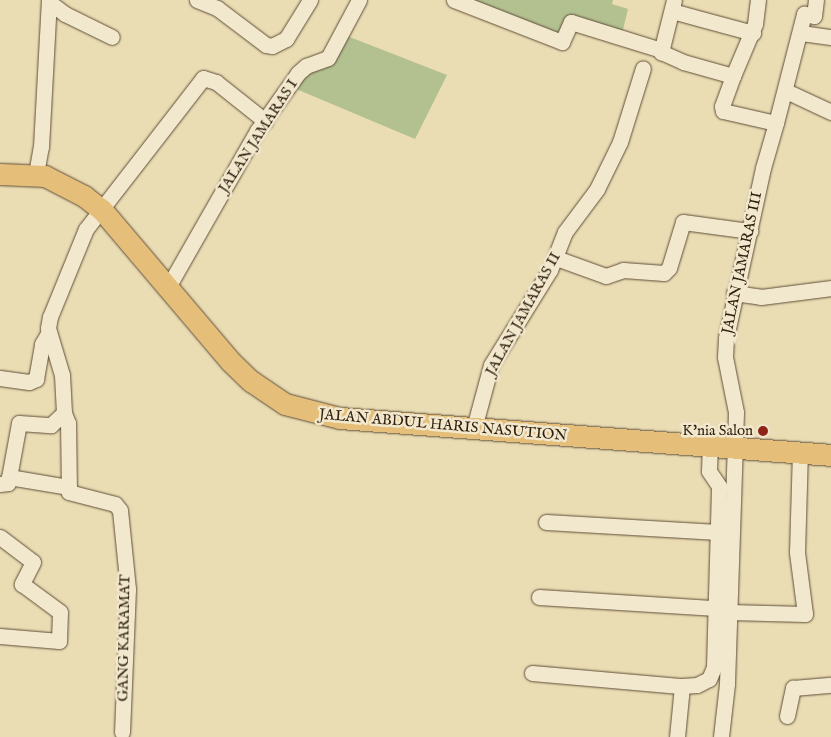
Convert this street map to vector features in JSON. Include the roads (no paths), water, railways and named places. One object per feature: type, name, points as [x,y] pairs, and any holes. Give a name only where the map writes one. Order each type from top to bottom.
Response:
[{"type":"highway","name":"JALAN ABDUL HARIS NASUTION","points":[[0,174],[36,174],[69,186],[102,210],[231,362],[251,381],[285,404],[340,418],[831,455]]},
{"type":"street","points":[[196,0],[217,8],[266,45],[272,46],[286,39],[310,0]]},
{"type":"street","name":"JALAN JAMARAS I","points":[[168,287],[265,120],[298,73],[306,66],[328,58],[359,0]]},
{"type":"street","points":[[454,0],[562,42],[571,22],[661,50],[683,62],[733,76]]},
{"type":"street","points":[[758,0],[752,33],[722,106],[723,111],[776,123]]},
{"type":"street","name":"JALAN JAMARAS III","points":[[722,610],[736,408],[725,357],[734,293],[750,231],[762,168],[786,91],[804,14],[814,16],[816,0]]},
{"type":"street","points":[[53,1],[65,14],[112,37]]},
{"type":"street","points":[[36,174],[41,147],[53,1]]},
{"type":"street","points":[[661,50],[673,6],[752,33]]},
{"type":"street","points":[[801,33],[831,37]]},
{"type":"street","name":"JALAN JAMARAS II","points":[[474,428],[491,365],[556,258],[565,232],[597,189],[620,142],[643,68]]},
{"type":"street","points":[[64,413],[51,425],[19,423],[4,480],[69,486],[68,423],[64,413],[62,375],[50,332],[50,317],[60,285],[86,229],[203,78],[216,82],[265,120]]},
{"type":"street","points":[[786,91],[831,112]]},
{"type":"street","points":[[556,258],[610,276],[623,270],[664,273],[669,268],[682,222],[750,231]]},
{"type":"street","points":[[734,293],[761,297],[831,288]]},
{"type":"street","points":[[0,378],[28,382],[36,379],[42,344],[50,332]]},
{"type":"street","points":[[710,447],[709,472],[719,486],[718,532],[722,610],[721,737]]},
{"type":"street","points":[[539,597],[805,614],[797,552],[800,452]]},
{"type":"street","name":"GANG KARAMAT","points":[[69,486],[71,495],[115,504],[120,508],[128,589],[122,732]]},
{"type":"street","points":[[546,522],[718,532]]},
{"type":"street","points":[[0,537],[32,562],[22,584],[60,612],[59,641],[0,636]]},
{"type":"street","points":[[532,673],[682,686],[697,685],[709,679],[711,673],[722,610]]},
{"type":"street","points":[[786,716],[793,688],[831,685]]},
{"type":"street","points":[[677,737],[682,686]]},
{"type":"place","name":"K'nia Salon","points":[[763,431]]}]
